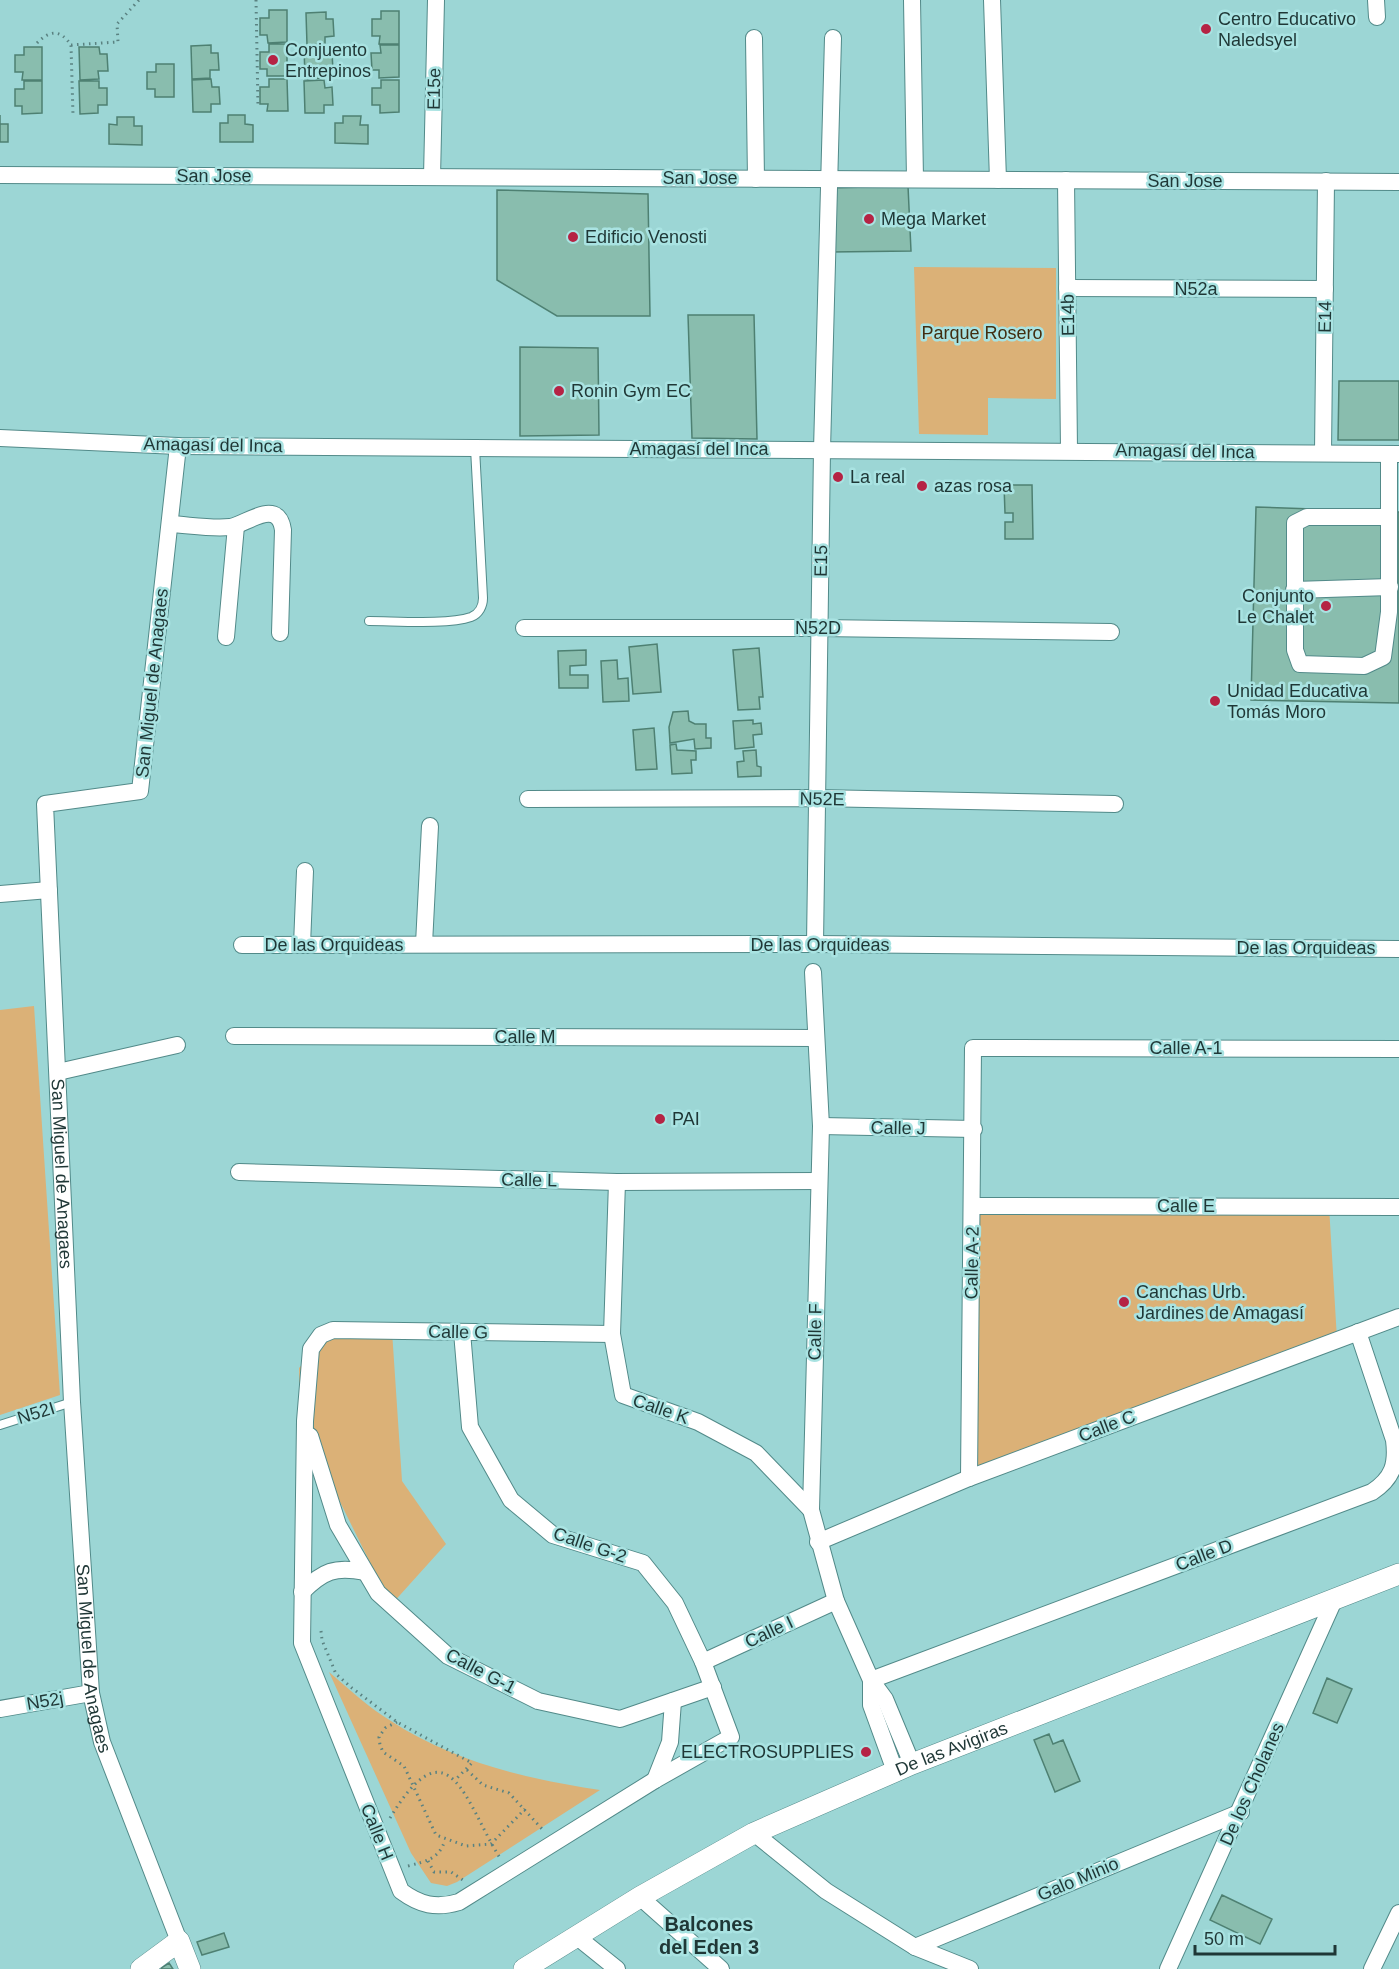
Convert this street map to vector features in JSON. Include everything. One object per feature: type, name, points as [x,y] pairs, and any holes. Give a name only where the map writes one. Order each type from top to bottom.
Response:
[{"type":"street","name":"E15e","points":[[432,177],[436,0]]},
{"type":"street","points":[[912,0],[915,179]]},
{"type":"street","points":[[992,0],[998,180]]},
{"type":"street","points":[[1376,0],[1377,17]]},
{"type":"street","points":[[754,38],[756,178]]},
{"type":"street","name":"E15","points":[[815,944],[822,450],[833,38]]},
{"type":"street","name":"San Jose","points":[[0,175],[1399,182]]},
{"type":"street","name":"E14b","points":[[1066,180],[1069,450]]},
{"type":"street","name":"E14","points":[[1323,453],[1326,182]]},
{"type":"street","name":"N52a","points":[[1067,288],[1325,289]]},
{"type":"street","name":"Amagasí del Inca","points":[[0,438],[178,446],[1069,450],[1394,454]]},
{"type":"street","name":"San Miguel de Anagaes","points":[[178,446],[140,791],[45,804],[72,1402],[91,1693],[102,1742],[190,1969]]},
{"type":"street","points":[[1389,517],[1307,517],[1295,523],[1295,650],[1300,664],[1338,667],[1364,666],[1383,657],[1390,587],[1389,517],[1394,454]]},
{"type":"street","points":[[170,524],[236,526],[243,520],[255,516],[272,515],[282,523],[280,633]]},
{"type":"street","points":[[226,637],[236,526]]},
{"type":"street","points":[[1294,590],[1390,587]]},
{"type":"street","name":"N52D","points":[[524,628],[820,628],[1111,632]]},
{"type":"street","name":"N52E","points":[[528,799],[817,798],[1115,804]]},
{"type":"street","points":[[424,944],[430,826]]},
{"type":"street","points":[[302,945],[305,871]]},
{"type":"street","points":[[0,894],[49,890]]},
{"type":"street","name":"De las Orquideas","points":[[242,945],[815,944],[1399,949]]},
{"type":"street","name":"Calle F","points":[[813,972],[821,1126],[811,1510],[836,1601],[872,1680],[885,1699],[904,1767]]},
{"type":"street","name":"Calle M","points":[[234,1036],[815,1038]]},
{"type":"street","points":[[58,1072],[177,1045]]},
{"type":"street","name":"Calle A-1","points":[[973,1048],[1399,1049]]},
{"type":"street","name":"Calle A-2","points":[[969,1478],[973,1048]]},
{"type":"street","name":"Calle J","points":[[821,1126],[974,1129]]},
{"type":"street","name":"Calle L","points":[[238,1172],[617,1182],[819,1181]]},
{"type":"street","name":"Calle K","points":[[617,1182],[612,1334],[623,1395],[698,1422],[756,1453],[811,1510]]},
{"type":"street","name":"Calle E","points":[[972,1206],[1399,1207]]},
{"type":"street","name":"Calle C","points":[[818,1542],[969,1478],[1399,1317]]},
{"type":"street","name":"Calle G","points":[[311,1349],[321,1335],[333,1330],[612,1334]]},
{"type":"street","name":"Calle G-2","points":[[462,1332],[470,1427],[511,1500],[552,1535],[643,1563],[675,1603],[713,1686]]},
{"type":"street","name":"Calle D","points":[[872,1680],[1372,1492],[1382,1486],[1394,1470],[1396,1458],[1394,1440],[1358,1332]]},
{"type":"street","name":"Calle H","points":[[311,1349],[305,1421],[302,1643],[401,1891],[420,1903],[445,1906],[473,1894],[654,1780],[731,1737],[713,1686]]},
{"type":"street","name":"Calle G-1","points":[[305,1421],[338,1525],[365,1572],[378,1593],[448,1656],[538,1701],[620,1719],[713,1686]]},
{"type":"street","points":[[302,1592],[320,1574],[346,1568],[365,1572]]},
{"type":"street","name":"De las Avigiras","points":[[524,1969],[640,1898],[754,1833],[904,1767],[1399,1574]]},
{"type":"street","name":"De los Cholanes","points":[[1168,1969],[1335,1598]]},
{"type":"street","name":"Calle I","points":[[703,1662],[836,1601]]},
{"type":"street","name":"N52j","points":[[0,1709],[91,1693]]},
{"type":"street","points":[[654,1780],[670,1742],[673,1701]]},
{"type":"street","name":"Galo Minio","points":[[915,1947],[1240,1812]]},
{"type":"street","points":[[754,1833],[826,1891],[915,1947],[970,1969]]},
{"type":"street","points":[[640,1898],[721,1969]]},
{"type":"street","points":[[1372,1969],[1399,1913]]},
{"type":"street","points":[[576,1936],[617,1969]]},
{"type":"street","points":[[141,1969],[179,1941]]},
{"type":"lane","points":[[369,621],[457,620],[472,617],[481,609],[483,598],[475,448]]},
{"type":"lane","name":"N52I","points":[[0,1425],[72,1402]]},
{"type":"path","points":[[71,45],[118,42],[117,24],[139,0]]},
{"type":"path","points":[[256,0],[258,106]]},
{"type":"path","points":[[37,43],[46,34],[53,32],[64,35],[71,45],[73,115]]},
{"type":"path","points":[[321,1628],[322,1640],[336,1674],[397,1722],[472,1763],[456,1779]]},
{"type":"path","points":[[397,1722],[385,1728],[379,1737],[380,1745],[383,1752],[404,1766],[436,1835],[466,1846],[491,1844],[525,1809]]},
{"type":"path","points":[[467,1770],[483,1785],[509,1793],[554,1843]]},
{"type":"path","points":[[378,1837],[412,1787],[428,1773],[441,1771],[456,1779],[508,1871]]},
{"type":"path","points":[[393,1870],[428,1862],[441,1852],[445,1840]]},
{"type":"path","points":[[428,1862],[434,1872],[458,1875],[473,1894]]},
{"type":"green space","name":"Parque Rosero","points":[[914,267],[1056,268],[1056,399],[988,398],[988,435],[919,434]]},
{"type":"green space","points":[[34,1006],[60,1395],[0,1415],[0,1010]]},
{"type":"green space","points":[[972,1206],[1329,1206],[1337,1339],[969,1478]]},
{"type":"green space","points":[[392,1331],[402,1481],[446,1544],[391,1605],[300,1421],[299,1368],[331,1332]]},
{"type":"green space","points":[[329,1672],[383,1716],[440,1748],[518,1774],[600,1790],[457,1882],[447,1886],[431,1883],[411,1853]]},
{"type":"building","points":[[269,10],[287,10],[287,42],[268,43],[267,35],[260,35],[260,18],[269,18]]},
{"type":"building","points":[[381,11],[399,11],[399,44],[379,44],[380,36],[372,36],[372,19],[381,19]]},
{"type":"building","points":[[326,12],[326,19],[333,19],[334,36],[325,37],[325,44],[307,45],[306,13]]},
{"type":"building","name":"Conjuento Entrepinos","points":[[269,44],[287,44],[287,76],[267,76],[267,69],[260,69],[260,52],[269,52]]},
{"type":"building","points":[[211,45],[211,53],[218,53],[219,70],[210,70],[210,78],[192,79],[191,46]]},
{"type":"building","points":[[324,45],[325,53],[332,53],[333,70],[323,70],[324,78],[305,79],[304,46]]},
{"type":"building","points":[[380,45],[399,45],[399,77],[379,78],[379,70],[372,70],[371,53],[381,53]]},
{"type":"building","points":[[24,47],[42,47],[42,80],[22,80],[23,72],[15,72],[15,55],[24,55]]},
{"type":"building","points":[[79,47],[99,47],[100,54],[107,54],[108,71],[98,71],[99,79],[80,80]]},
{"type":"building","points":[[156,64],[174,64],[174,97],[155,97],[155,89],[147,89],[147,72],[156,72]]},
{"type":"building","points":[[211,79],[212,87],[219,87],[220,104],[211,104],[211,112],[193,112],[192,80]]},
{"type":"building","points":[[269,79],[287,79],[288,111],[267,111],[268,104],[260,104],[260,87],[269,87]]},
{"type":"building","points":[[324,80],[325,88],[332,87],[333,105],[324,105],[324,113],[305,113],[304,81]]},
{"type":"building","points":[[381,80],[399,80],[399,112],[380,113],[380,105],[372,105],[372,88],[381,88]]},
{"type":"building","points":[[24,81],[42,81],[42,113],[22,114],[22,106],[15,106],[15,89],[24,89]]},
{"type":"building","points":[[79,81],[99,81],[99,88],[107,88],[107,105],[98,105],[98,113],[80,114]]},
{"type":"building","points":[[228,115],[245,115],[245,124],[253,125],[253,142],[220,142],[220,123],[228,123]]},
{"type":"building","points":[[343,116],[361,116],[360,125],[368,125],[368,144],[335,143],[335,123],[343,123]]},
{"type":"building","points":[[117,117],[134,117],[134,126],[142,126],[142,145],[109,144],[109,124],[117,125]]},
{"type":"building","points":[[0,124],[8,124],[8,142],[0,142]]},
{"type":"building","name":"Mega Market","points":[[908,186],[911,251],[830,252],[828,188]]},
{"type":"building","name":"Edificio Venosti","points":[[497,190],[648,194],[650,316],[557,316],[497,280]]},
{"type":"building","points":[[688,315],[754,315],[757,439],[692,438]]},
{"type":"building","name":"Ronin Gym EC","points":[[520,347],[598,348],[599,435],[520,436]]},
{"type":"building","points":[[1339,381],[1399,381],[1399,440],[1338,440]]},
{"type":"building","points":[[1004,485],[1032,485],[1033,539],[1005,539],[1005,522],[1013,522],[1013,513],[1005,513]]},
{"type":"building","name":"Conjunto Le Chalet","points":[[1256,507],[1399,512],[1399,703],[1251,700]]},
{"type":"building","points":[[657,644],[661,692],[633,694],[629,647]]},
{"type":"building","points":[[759,648],[763,697],[759,697],[760,709],[738,710],[733,650]]},
{"type":"building","points":[[586,650],[586,665],[570,666],[570,675],[588,675],[588,688],[559,688],[558,651]]},
{"type":"building","points":[[617,660],[618,679],[628,678],[629,701],[603,702],[601,661]]},
{"type":"building","points":[[688,711],[689,721],[695,724],[706,724],[706,738],[711,738],[711,748],[695,749],[694,739],[670,743],[669,727],[673,712]]},
{"type":"building","points":[[753,720],[753,724],[761,723],[762,734],[753,735],[754,747],[735,749],[733,721]]},
{"type":"building","points":[[654,728],[657,769],[636,770],[633,730]]},
{"type":"building","points":[[676,744],[677,750],[696,751],[696,760],[691,760],[692,773],[672,774],[670,745]]},
{"type":"building","points":[[756,750],[757,766],[761,767],[761,776],[738,777],[737,762],[744,761],[743,751]]},
{"type":"building","points":[[1327,1678],[1352,1689],[1337,1723],[1313,1713]]},
{"type":"building","points":[[1049,1734],[1053,1744],[1063,1740],[1080,1781],[1055,1792],[1034,1740]]},
{"type":"building","points":[[1222,1895],[1272,1919],[1260,1944],[1210,1920]]},
{"type":"building","points":[[224,1933],[229,1947],[202,1955],[197,1942]]},
{"type":"building","points":[[169,1963],[173,1969],[161,1968]]},
{"type":"place","name":"Centro Educativo Naledsyel","points":[[1206,29]]},
{"type":"place","name":"Conjuento Entrepinos","points":[[273,60]]},
{"type":"place","name":"Mega Market","points":[[869,219]]},
{"type":"place","name":"Edificio Venosti","points":[[573,237]]},
{"type":"place","name":"Ronin Gym EC","points":[[559,391]]},
{"type":"place","name":"La real","points":[[838,477]]},
{"type":"place","name":"azas rosa","points":[[922,486]]},
{"type":"place","name":"Conjunto Le Chalet","points":[[1326,606]]},
{"type":"place","name":"Unidad Educativa Tomás Moro","points":[[1215,701]]},
{"type":"place","name":"PAI","points":[[660,1119]]},
{"type":"place","name":"Canchas Urb. Jardines de Amagasí","points":[[1124,1302]]},
{"type":"place","name":"ELECTROSUPPLIES","points":[[866,1752]]},
{"type":"district","name":"Balcones del Eden 3","points":[[709,1936]]}]
